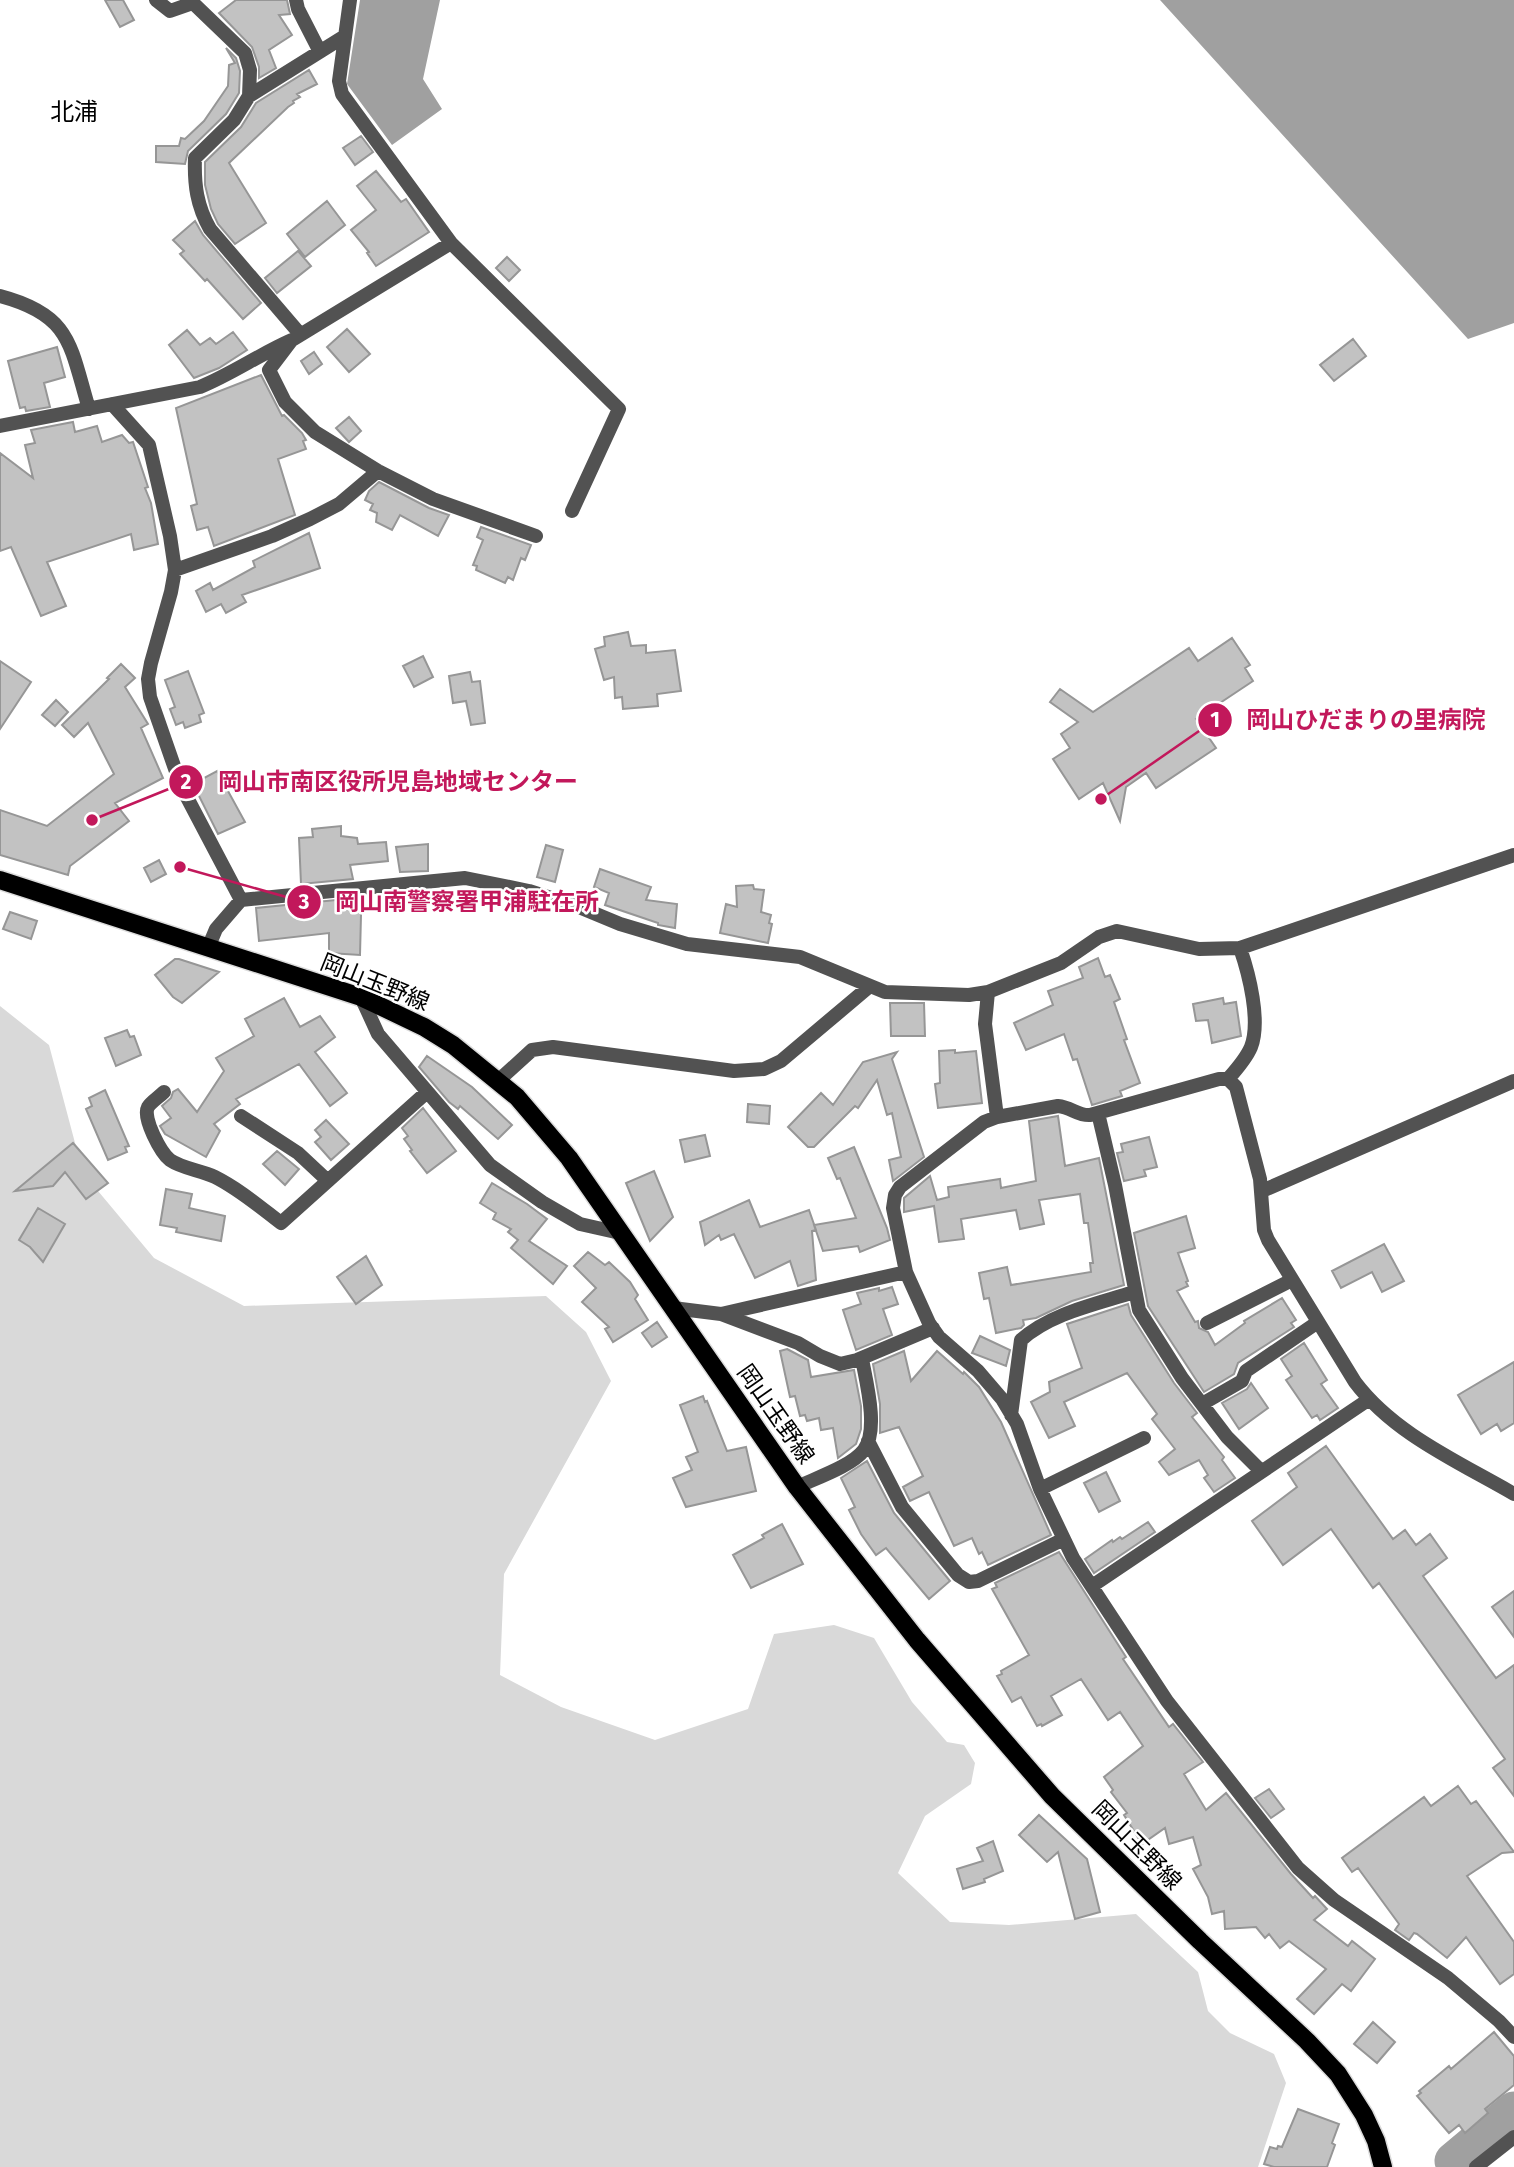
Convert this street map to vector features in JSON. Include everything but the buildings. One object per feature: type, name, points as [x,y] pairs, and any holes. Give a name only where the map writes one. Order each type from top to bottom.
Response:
[{"type":"main road","name":"岡山玉野線","points":[[0,880],[361,998],[424,1027],[453,1045],[517,1097],[569,1158],[797,1486],[917,1640],[1052,1796],[1338,2074],[1364,2115],[1376,2141],[1383,2167]]},
{"type":"street","points":[[156,0],[170,11],[193,3],[245,53],[250,70],[249,96]]},
{"type":"street","points":[[296,0],[319,50]]},
{"type":"street","points":[[351,0],[339,80],[342,94],[451,243],[619,409],[572,511]]},
{"type":"street","points":[[296,337],[210,229],[201,212],[194,183],[195,158],[234,120],[249,96],[345,36]]},
{"type":"street","points":[[0,426],[200,387],[226,377],[451,243]]},
{"type":"street","points":[[0,296],[48,316],[58,324],[66,336],[89,409]]},
{"type":"street","points":[[296,337],[269,370],[285,402],[314,432],[378,471],[433,499],[536,536]]},
{"type":"street","points":[[113,404],[149,445],[175,570],[172,592],[151,663],[148,679],[150,696],[181,786],[241,900]]},
{"type":"street","points":[[175,570],[272,536],[310,519],[339,504],[378,471]]},
{"type":"street","points":[[208,948],[216,929],[241,900],[465,878],[529,891],[620,924],[687,944],[800,957],[886,992],[969,995],[988,992],[1060,963],[1108,932],[1127,932],[1199,949],[1240,948],[1514,855]]},
{"type":"street","points":[[1228,1079],[1250,1049],[1254,1036],[1252,990],[1240,948]]},
{"type":"street","points":[[498,1081],[532,1050],[553,1047],[734,1071],[764,1069],[781,1062],[870,986]]},
{"type":"street","points":[[988,992],[985,1024],[997,1117]]},
{"type":"street","points":[[361,998],[378,1034],[490,1165],[541,1202],[580,1224],[620,1233]]},
{"type":"street","points":[[1514,1494],[1390,1420],[1368,1400],[1264,1230],[1262,1191],[1236,1087],[1228,1079],[1219,1079],[1098,1113],[1082,1115],[1067,1107],[1058,1106],[997,1117],[973,1129],[900,1187],[895,1195],[893,1208],[906,1272],[933,1328],[939,1337],[978,1371],[1002,1399],[1073,1558],[1167,1701],[1298,1868],[1335,1899],[1448,1978],[1514,2037]]},
{"type":"street","points":[[1262,1191],[1514,1081]]},
{"type":"street","points":[[164,1093],[148,1108],[146,1116],[153,1136],[167,1159],[186,1168],[213,1175],[281,1223],[427,1092]]},
{"type":"street","points":[[1098,1113],[1139,1310],[1182,1378],[1227,1437],[1261,1471]]},
{"type":"street","points":[[242,1116],[298,1153],[328,1181]]},
{"type":"street","points":[[722,1314],[906,1272]]},
{"type":"street","points":[[1207,1323],[1293,1280]]},
{"type":"street","points":[[1011,1415],[1021,1340],[1032,1330],[1060,1317],[1134,1292]]},
{"type":"street","points":[[673,1308],[722,1314],[799,1343],[840,1364],[862,1359],[933,1328]]},
{"type":"street","points":[[1202,1404],[1242,1381],[1246,1371],[1318,1322]]},
{"type":"street","points":[[797,1486],[845,1465],[864,1450],[868,1441],[870,1404],[862,1359]]},
{"type":"street","points":[[1091,1586],[1368,1400]]},
{"type":"street","points":[[1040,1489],[1144,1438]]},
{"type":"street","points":[[868,1441],[902,1507],[958,1575],[969,1582],[978,1581],[1064,1539]]},
{"type":"street","points":[[1476,2167],[1514,2137]]},
{"type":"shaded area","points":[[360,0],[440,0],[423,79],[442,109],[392,145],[347,84]]},
{"type":"shaded area","points":[[1160,0],[1514,0],[1514,323],[1468,339]]},
{"type":"shaded area","points":[[0,1006],[49,1045],[83,1173],[154,1258],[244,1306],[546,1296],[586,1332],[611,1381],[504,1574],[500,1675],[561,1707],[655,1740],[748,1709],[774,1634],[834,1625],[874,1638],[912,1702],[947,1742],[964,1745],[975,1763],[971,1784],[925,1816],[898,1873],[950,1922],[1009,1925],[1136,1914],[1198,1972],[1208,2011],[1230,2033],[1274,2054],[1286,2083],[1258,2167],[0,2167]]},
{"type":"waterway","points":[[1453,2161],[1514,2110]]},
{"type":"place","name":"岡山ひだまりの里病院","points":[[1101,799]]},
{"type":"place","name":"岡山市南区役所児島地域センター","points":[[92,820]]},
{"type":"place","name":"岡山南警察署甲浦駐在所","points":[[180,867]]},
{"type":"district","name":"北浦","points":[[74,112]]}]
